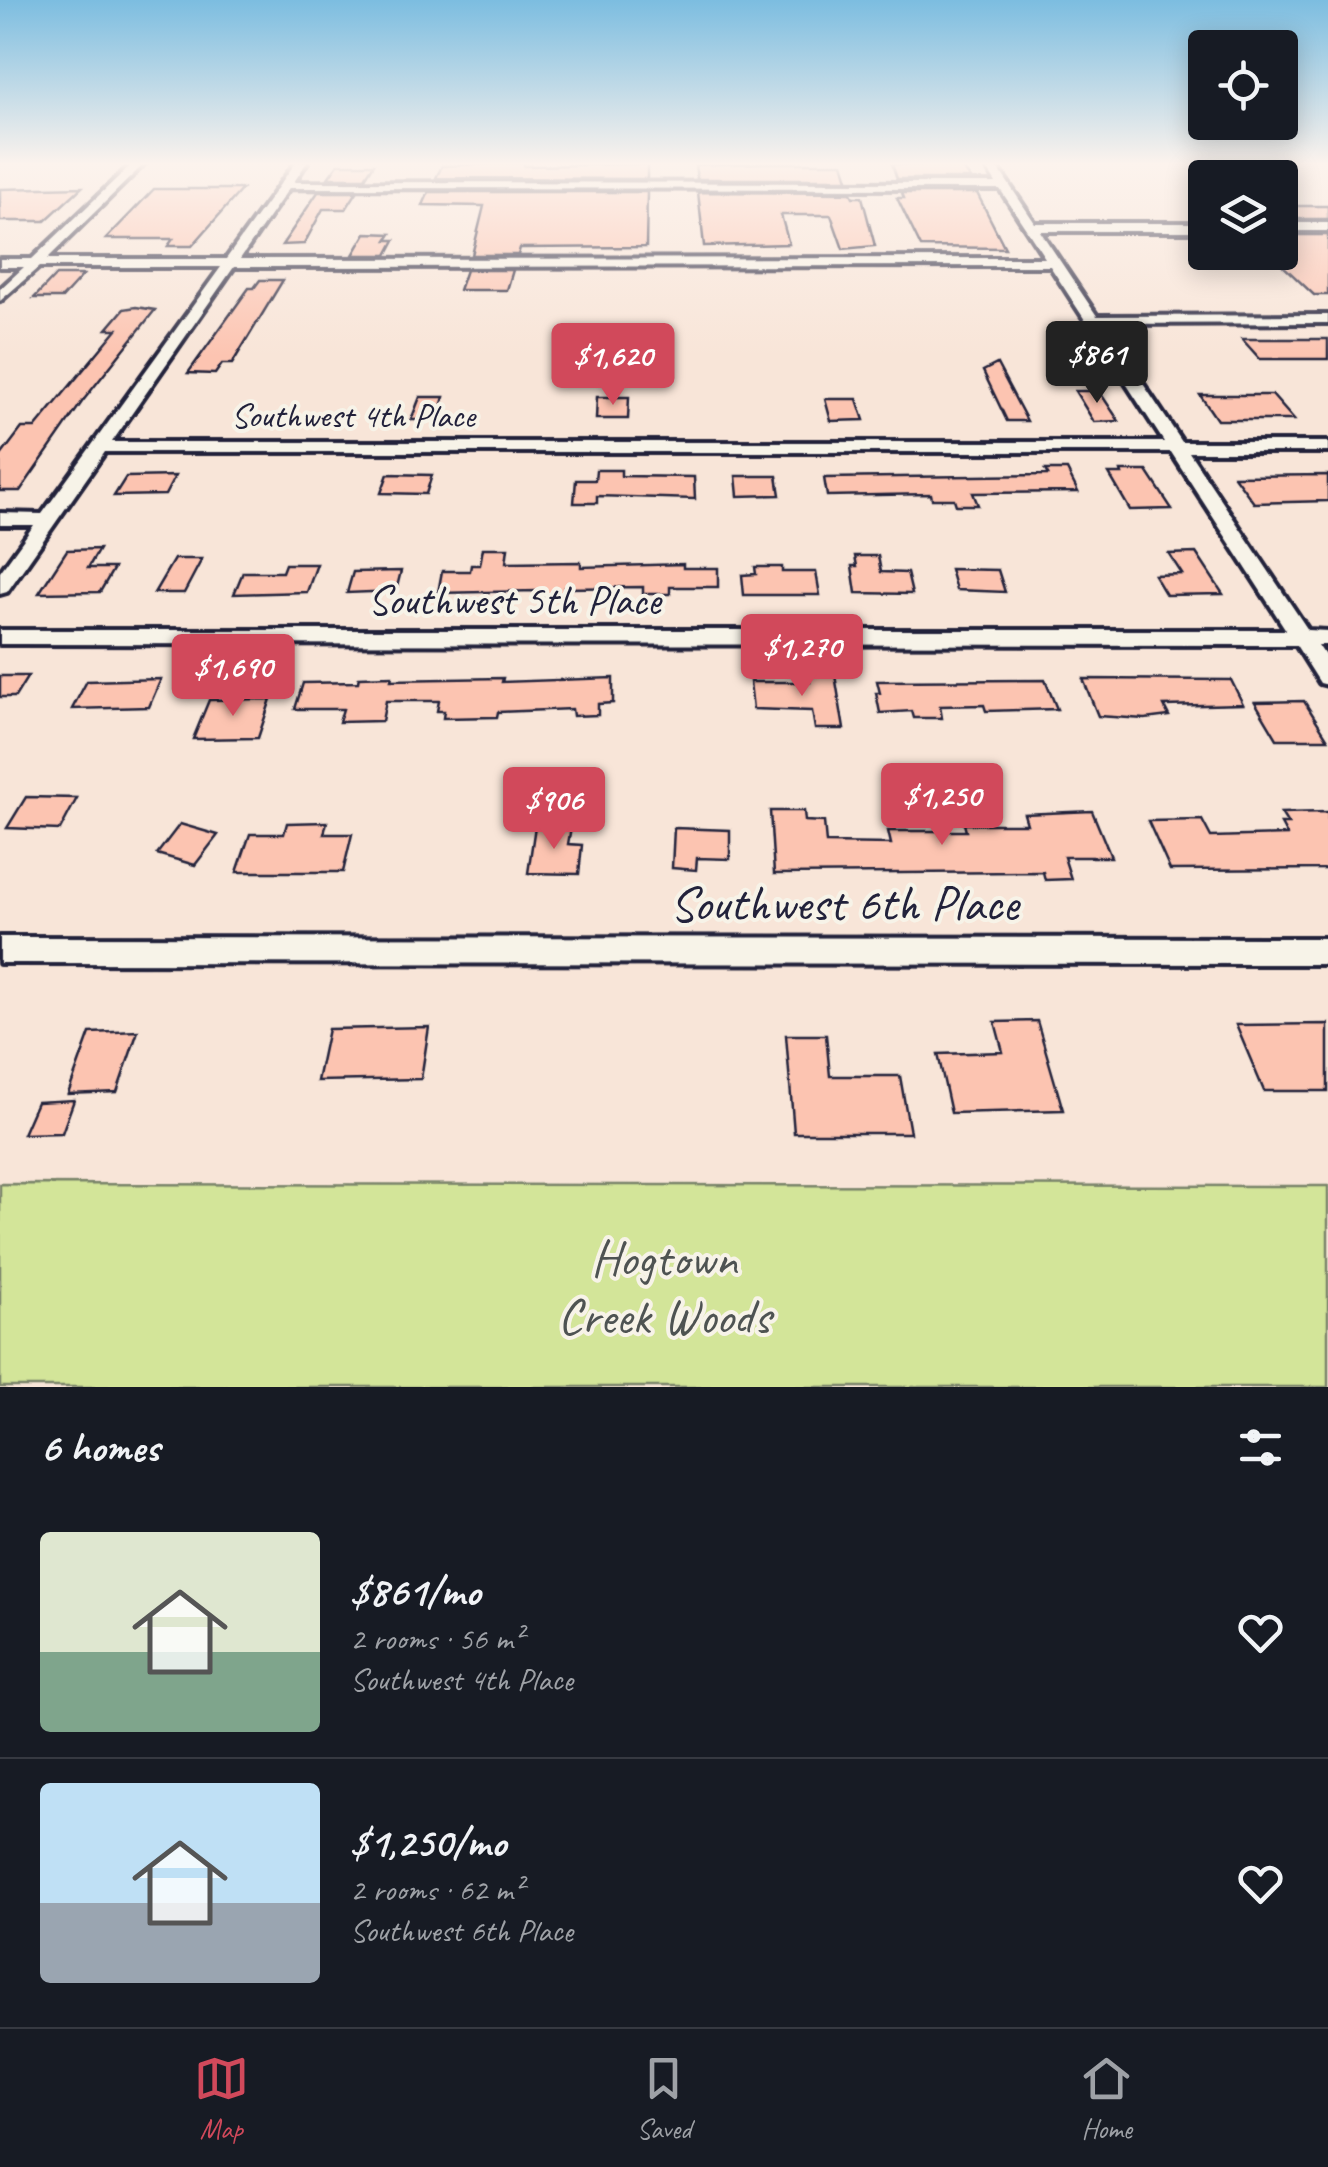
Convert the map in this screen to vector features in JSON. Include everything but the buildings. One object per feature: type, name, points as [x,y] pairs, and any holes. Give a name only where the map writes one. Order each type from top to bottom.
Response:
[{"type":"street","points":[[0,298],[73,227]]},
{"type":"street","points":[[0,587],[257,227]]},
{"type":"street","points":[[1032,227],[1188,227]]},
{"type":"street","points":[[1032,227],[1328,677]]},
{"type":"street","points":[[1298,227],[1328,227]]},
{"type":"street","points":[[0,263],[1055,262]]},
{"type":"street","points":[[1092,320],[1328,319]]},
{"type":"street","name":"Southwest 4th Place","points":[[99,448],[1328,447]]},
{"type":"street","points":[[0,519],[48,520]]},
{"type":"street","name":"Southwest 5th Place","points":[[0,637],[1328,638]]},
{"type":"street","name":"Southwest 6th Place","points":[[0,950],[1328,951]]},
{"type":"green space","name":"Hogtown Creek Woods","points":[[0,1184],[1328,1186],[1328,1387],[0,1387]]}]
